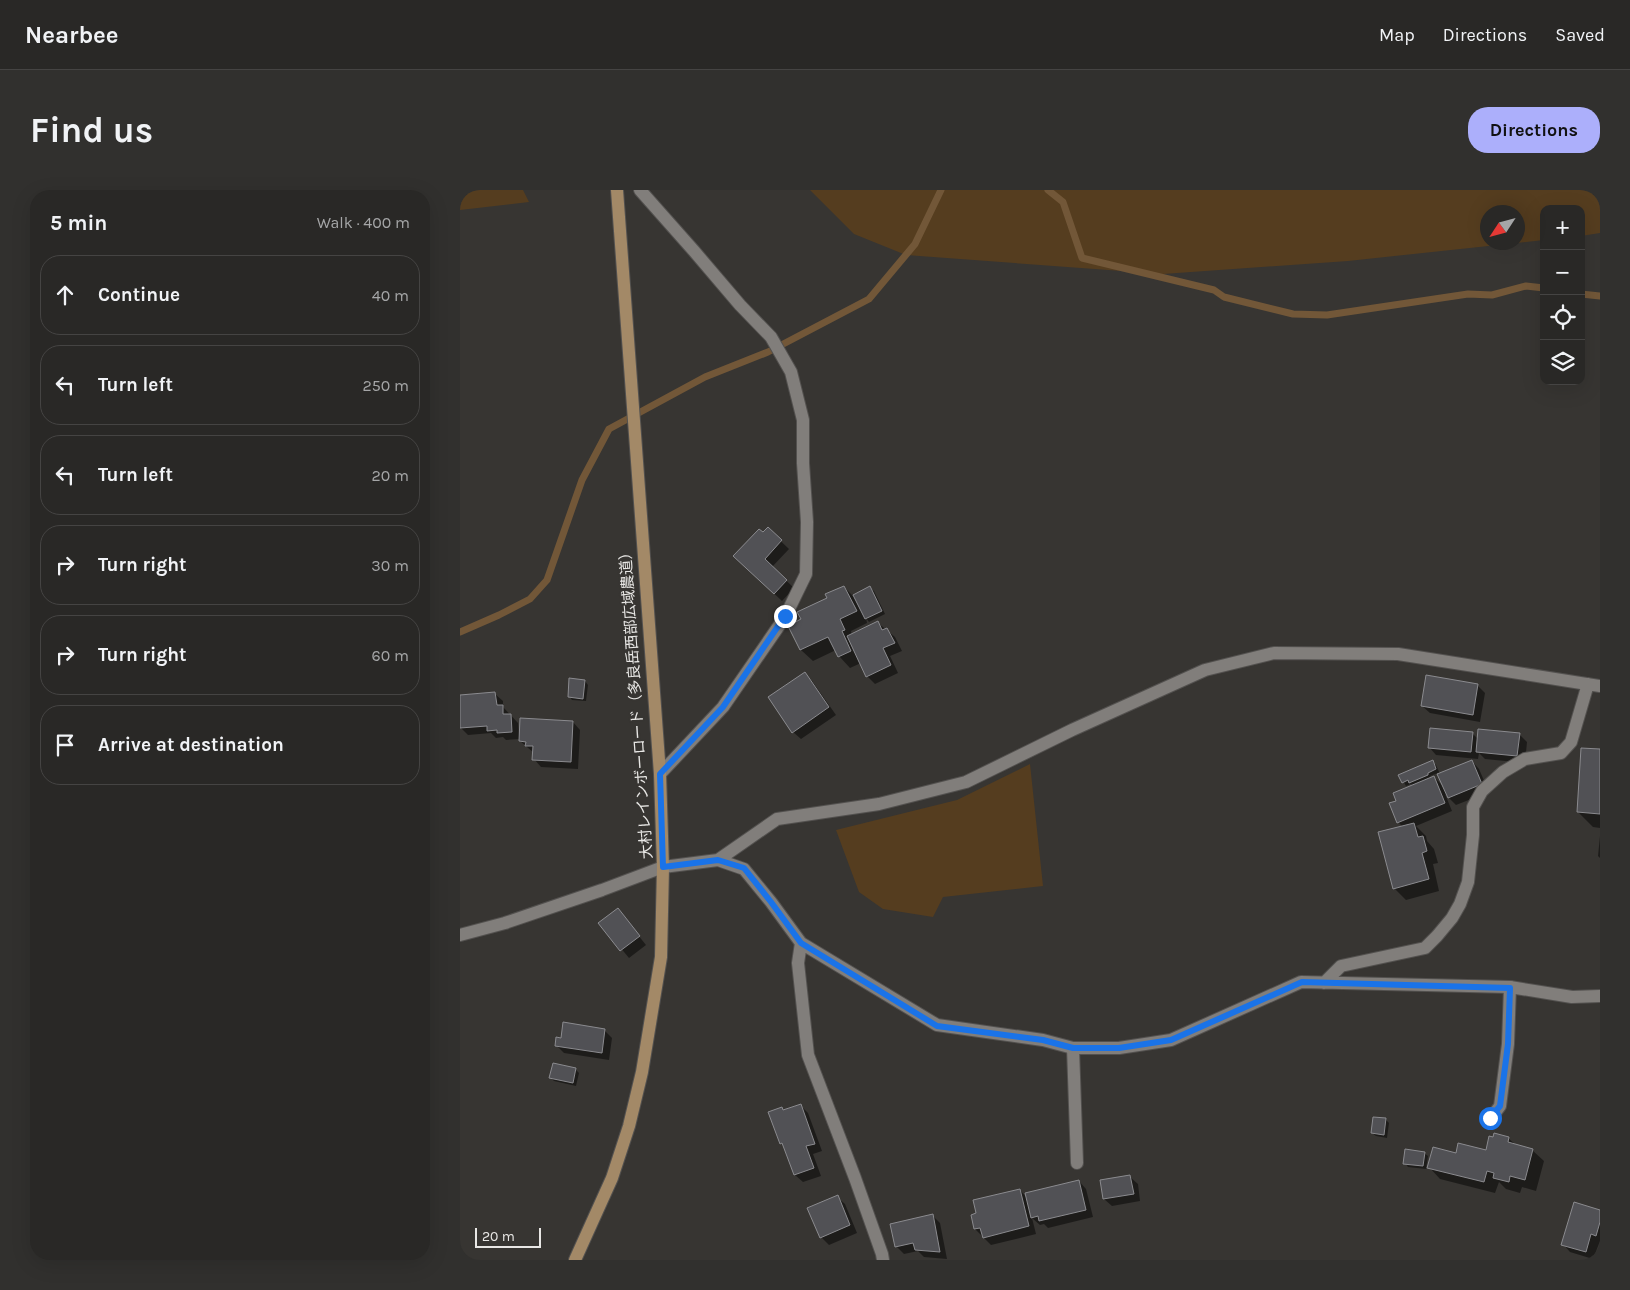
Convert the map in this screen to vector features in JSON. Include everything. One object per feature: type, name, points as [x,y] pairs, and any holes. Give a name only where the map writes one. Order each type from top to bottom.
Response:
[{"type":"street","name":"大村レインボーロード（多良岳西部広域農道）","points":[[575,1260],[612,1178],[629,1126],[642,1072],[661,957],[663,867],[660,774],[617,190]]},
{"type":"street","points":[[640,190],[740,305],[771,337],[791,372],[803,420],[803,463],[807,522],[806,574],[785,616],[723,707],[660,774]]},
{"type":"street","points":[[718,860],[778,819],[879,804],[966,782],[1072,730],[1205,670],[1274,653],[1398,654],[1594,685],[1571,742],[1561,753],[1525,760],[1503,772],[1482,791],[1473,807],[1473,835],[1468,882],[1460,904],[1452,918],[1437,936],[1425,948],[1341,966],[1324,983]]},
{"type":"street","points":[[460,935],[505,923],[663,867],[718,860],[744,868],[801,943],[937,1026],[1043,1040],[1073,1048],[1119,1048],[1171,1040],[1302,982],[1510,988],[1572,997],[1600,996]]},
{"type":"street","points":[[801,943],[798,963],[808,1055],[855,1178],[883,1260]]},
{"type":"street","points":[[1490,1118],[1500,1106],[1508,1044],[1510,988]]},
{"type":"street","points":[[1073,1048],[1078,1162]]},
{"type":"shaded area","points":[[460,190],[523,190],[529,202],[460,210]]},
{"type":"shaded area","points":[[810,190],[1600,190],[1600,233],[1585,235],[1585,205],[1540,205],[1540,240],[1525,242],[1525,205],[1480,205],[1480,247],[1348,261],[1163,274],[906,255],[854,234]]},
{"type":"shaded area","points":[[1030,764],[1043,886],[943,897],[933,917],[883,909],[859,892],[836,830],[957,800]]},
{"type":"building","points":[[768,527],[782,540],[765,559],[787,580],[774,594],[733,556],[759,529],[763,532]]},
{"type":"building","points":[[844,586],[857,611],[840,619],[845,630],[842,631],[851,651],[838,657],[828,637],[800,650],[788,626],[801,619],[797,612],[827,598],[825,594]]},
{"type":"building","points":[[870,586],[882,611],[865,619],[853,595]]},
{"type":"building","points":[[878,621],[882,630],[887,628],[895,643],[883,648],[891,665],[866,677],[847,636]]},
{"type":"building","points":[[805,672],[829,707],[792,733],[768,697]]},
{"type":"building","points":[[1426,675],[1478,684],[1473,715],[1421,706]]},
{"type":"building","points":[[569,678],[585,680],[583,699],[568,697]]},
{"type":"building","points":[[495,692],[497,705],[503,705],[503,714],[511,714],[512,732],[497,733],[497,730],[487,731],[487,726],[460,728],[460,695]]},
{"type":"building","points":[[520,718],[573,721],[571,762],[532,760],[533,746],[525,746],[526,742],[519,741]]},
{"type":"building","points":[[1430,728],[1473,732],[1471,752],[1428,748]]},
{"type":"building","points":[[1478,729],[1520,733],[1517,756],[1476,752]]},
{"type":"building","points":[[1581,748],[1600,749],[1600,814],[1577,812]]},
{"type":"building","points":[[1433,760],[1436,769],[1428,773],[1428,775],[1409,783],[1408,780],[1402,783],[1398,775]]},
{"type":"building","points":[[1472,760],[1482,784],[1448,798],[1437,774]]},
{"type":"building","points":[[1434,776],[1445,803],[1397,823],[1389,803],[1396,801],[1393,793]]},
{"type":"building","points":[[1414,823],[1418,837],[1423,836],[1427,851],[1422,853],[1429,879],[1393,889],[1378,832]]},
{"type":"building","points":[[618,908],[640,936],[620,951],[598,923]]},
{"type":"building","points":[[563,1022],[605,1029],[602,1053],[555,1046],[556,1037],[561,1038]]},
{"type":"building","points":[[553,1063],[576,1068],[573,1083],[549,1078]]},
{"type":"building","points":[[801,1104],[815,1144],[806,1146],[814,1168],[794,1175],[768,1112],[782,1107],[783,1110]]},
{"type":"building","points":[[1373,1117],[1386,1118],[1384,1135],[1371,1133]]},
{"type":"building","points":[[1494,1133],[1509,1137],[1508,1142],[1533,1149],[1525,1180],[1510,1176],[1509,1182],[1493,1178],[1494,1173],[1487,1171],[1484,1182],[1427,1168],[1433,1147],[1456,1153],[1458,1143],[1486,1150],[1489,1136],[1493,1137]]},
{"type":"building","points":[[1405,1149],[1425,1152],[1423,1166],[1403,1164]]},
{"type":"building","points":[[1130,1175],[1134,1194],[1103,1199],[1100,1180]]},
{"type":"building","points":[[1079,1180],[1086,1210],[1039,1221],[1038,1216],[1031,1218],[1025,1193]]},
{"type":"building","points":[[1020,1189],[1029,1226],[983,1238],[980,1228],[974,1229],[971,1215],[976,1213],[973,1200]]},
{"type":"building","points":[[838,1195],[850,1225],[820,1238],[807,1208]]},
{"type":"building","points":[[1574,1202],[1600,1210],[1600,1222],[1596,1236],[1591,1234],[1586,1252],[1561,1245]]},
{"type":"building","points":[[933,1214],[940,1252],[915,1250],[913,1243],[895,1247],[890,1224]]},
{"type":"waterway","points":[[460,632],[530,599],[547,580],[582,480],[609,429],[705,377],[768,352],[869,299],[915,244],[941,190]]},
{"type":"waterway","points":[[1048,190],[1063,202],[1082,258],[1214,290],[1224,297],[1293,314],[1327,315],[1468,294],[1492,295],[1526,286],[1540,288]]},
{"type":"waterway","points":[[1585,294],[1600,296]]},
{"type":"route","points":[[785,616],[723,707],[660,774],[663,867],[718,860],[744,868],[801,943],[937,1026],[1043,1040],[1073,1048],[1119,1048],[1171,1040],[1302,982],[1510,988],[1508,1044],[1500,1106],[1490,1118]]}]
